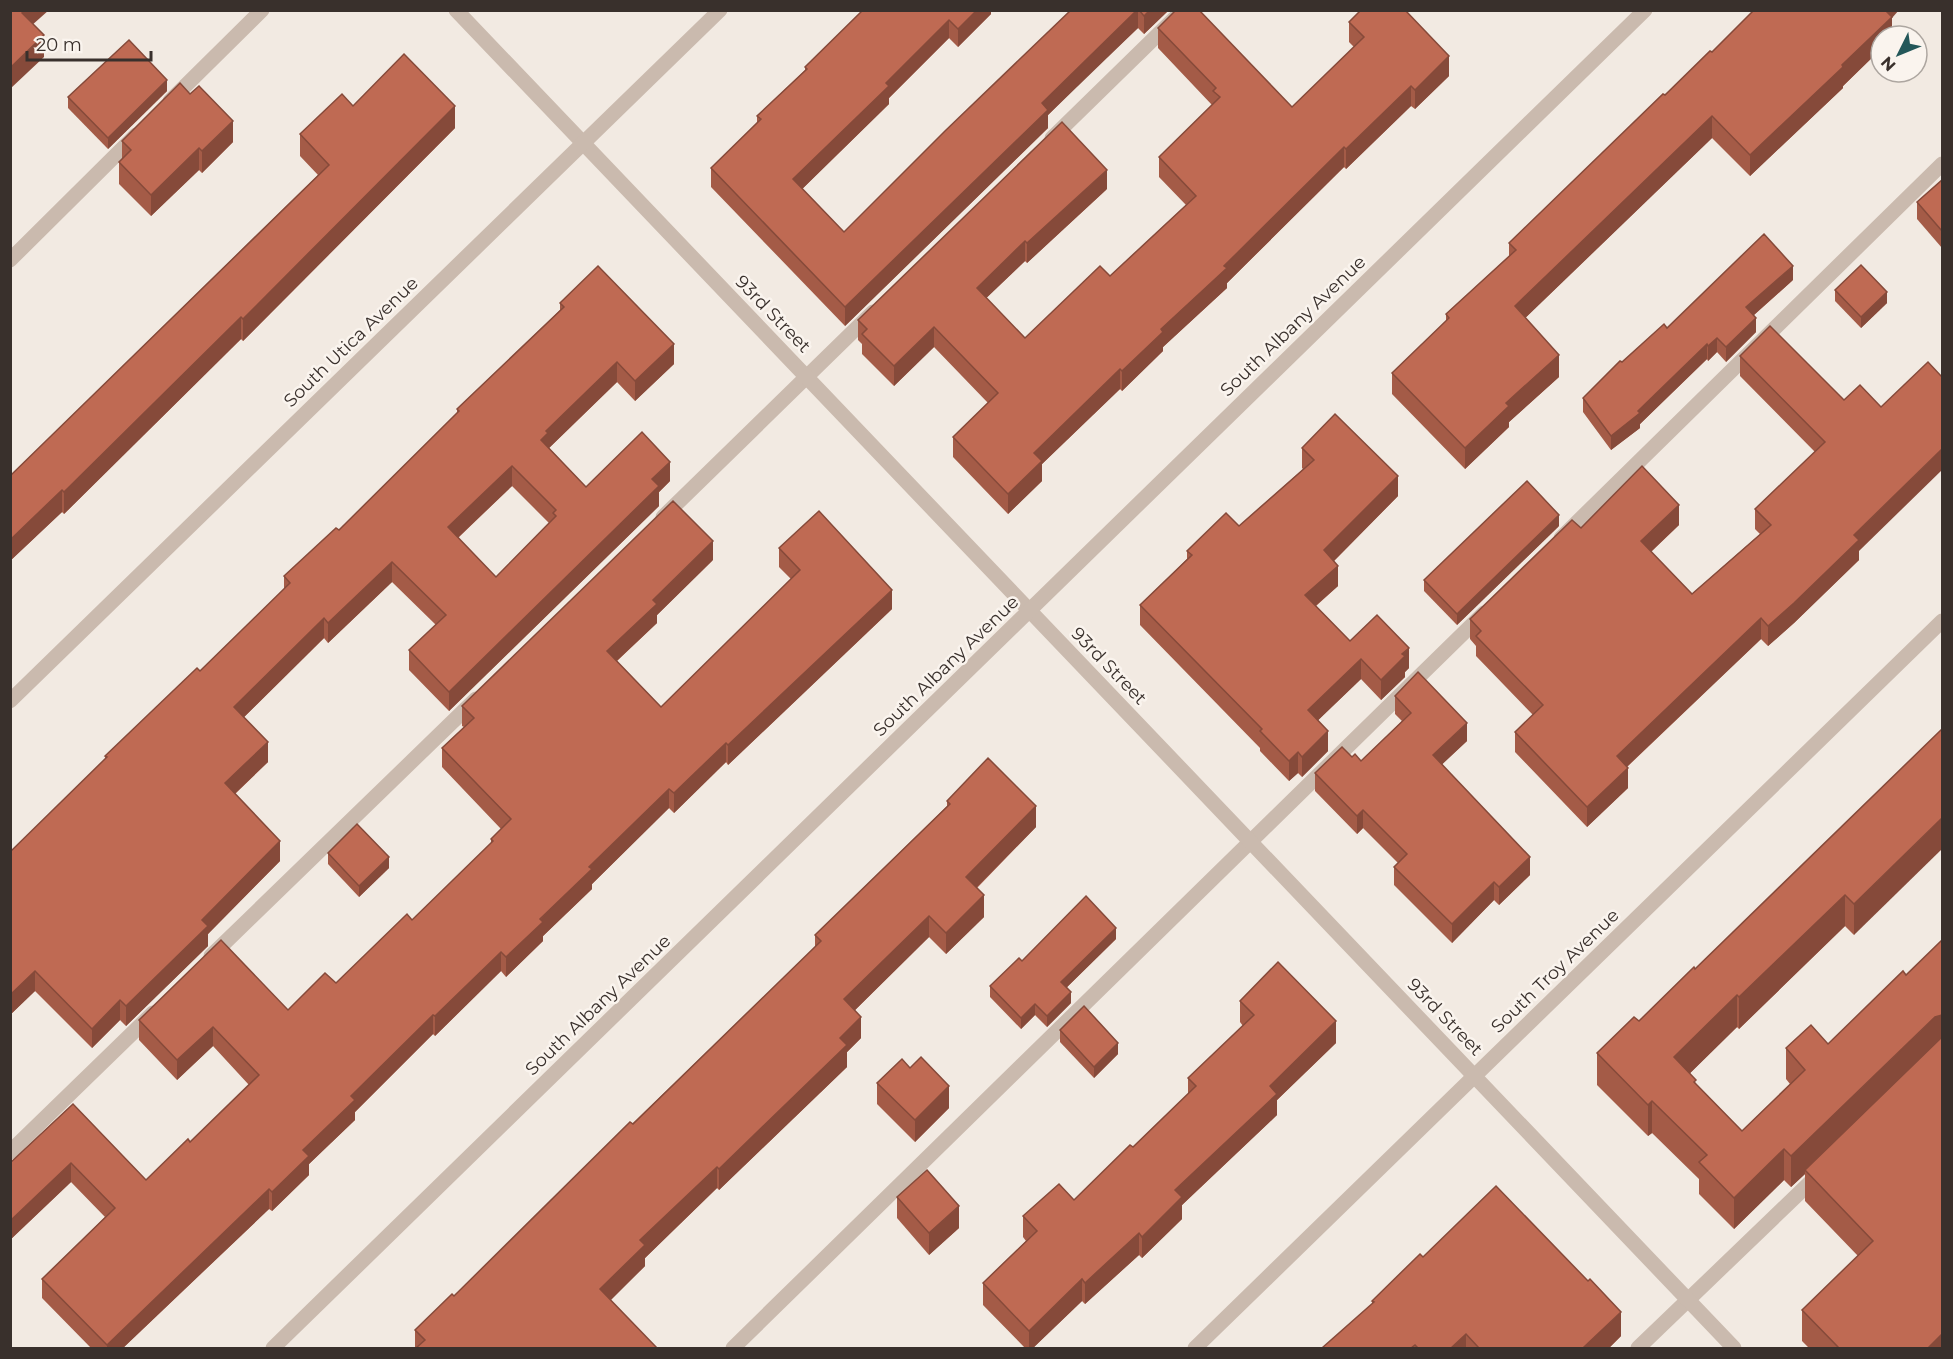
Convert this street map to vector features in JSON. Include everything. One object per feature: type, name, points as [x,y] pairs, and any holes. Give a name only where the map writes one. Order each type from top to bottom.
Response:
[{"type":"street","points":[[161,110],[262,10]]},
{"type":"street","name":"93rd Street","points":[[456,10],[1734,1348]]},
{"type":"street","name":"South Utica Avenue","points":[[10,701],[720,10]]},
{"type":"street","points":[[1037,152],[1183,10]]},
{"type":"street","name":"South Albany Avenue","points":[[273,1348],[1645,10]]},
{"type":"street","points":[[10,260],[144,127]]},
{"type":"street","points":[[1549,549],[1942,164]]},
{"type":"street","points":[[652,527],[883,302]]},
{"type":"street","points":[[733,1348],[1498,599]]},
{"type":"street","name":"South Troy Avenue","points":[[1195,1348],[1942,621]]},
{"type":"street","points":[[199,968],[490,685]]},
{"type":"street","points":[[10,1152],[165,1002]]},
{"type":"street","points":[[1638,1348],[1834,1160]]},
{"type":"building","points":[[10,10],[24,10],[22,13],[44,35],[10,68]]},
{"type":"building","points":[[863,10],[977,10],[958,29],[949,20],[886,83],[889,86],[793,179],[844,232],[1071,10],[1137,10],[1042,103],[1048,110],[845,307],[711,168],[761,119],[757,116],[807,69],[805,67]]},
{"type":"building","points":[[1139,10],[1150,10],[1144,16]]},
{"type":"building","points":[[1176,10],[1199,10],[1292,107],[1364,37],[1349,22],[1361,10],[1405,10],[1449,56],[1415,90],[1411,86],[1346,149],[1344,147],[1224,266],[1227,268],[1161,329],[1163,332],[1122,371],[1120,369],[1034,453],[1042,461],[1008,494],[953,437],[998,393],[934,327],[894,366],[862,334],[867,329],[858,320],[1062,122],[1107,170],[1027,243],[1025,241],[977,288],[1025,338],[1100,266],[1110,276],[1196,196],[1159,157],[1220,97],[1213,91],[1216,88],[1158,28]]},
{"type":"building","points":[[1754,10],[1885,10],[1892,17],[1885,24],[1869,24],[1869,39],[1842,65],[1843,67],[1750,155],[1712,116],[1515,306],[1559,355],[1506,403],[1509,406],[1465,448],[1392,373],[1449,318],[1446,314],[1516,250],[1509,243],[1663,94],[1665,95],[1710,51],[1712,52]]},
{"type":"building","points":[[129,40],[167,80],[108,138],[68,97]]},
{"type":"building","points":[[404,54],[455,106],[243,319],[241,317],[64,492],[62,490],[10,540],[10,476],[329,165],[300,134],[342,94],[353,106]]},
{"type":"building","points":[[180,83],[190,94],[199,86],[233,121],[202,151],[199,148],[151,195],[119,162],[131,150],[122,141]]},
{"type":"building","points":[[1942,180],[1942,231],[1917,202]]},
{"type":"building","points":[[1764,234],[1793,266],[1746,307],[1756,318],[1726,347],[1717,338],[1708,346],[1707,344],[1638,411],[1640,413],[1611,436],[1583,398],[1620,361],[1622,362],[1664,324],[1667,328]]},
{"type":"building","points":[[1861,265],[1887,292],[1861,317],[1835,290]]},
{"type":"building","points":[[598,266],[674,344],[635,381],[617,362],[546,431],[548,433],[541,440],[586,487],[642,432],[670,462],[652,479],[659,486],[449,692],[409,650],[446,615],[392,562],[328,623],[324,618],[234,707],[268,742],[225,783],[280,841],[202,920],[208,926],[126,1006],[120,1000],[92,1029],[35,971],[10,995],[10,852],[107,757],[105,756],[197,668],[200,671],[290,583],[284,576],[336,528],[339,530],[459,411],[457,409],[564,307],[560,303]],"holes":[[[512,466],[556,510],[553,513],[556,516],[496,577],[448,527]]]},
{"type":"building","points":[[1770,326],[1844,400],[1860,385],[1881,407],[1928,362],[1942,377],[1942,449],[1854,535],[1859,540],[1794,603],[1768,626],[1761,618],[1617,756],[1628,768],[1587,807],[1515,732],[1543,705],[1476,636],[1481,631],[1470,619],[1572,520],[1581,528],[1642,466],[1679,505],[1641,541],[1692,594],[1771,525],[1755,509],[1825,442],[1740,356]]},
{"type":"building","points":[[1335,414],[1398,476],[1324,550],[1338,566],[1305,595],[1350,641],[1377,615],[1409,648],[1402,654],[1405,656],[1381,680],[1361,659],[1308,710],[1328,731],[1302,757],[1298,752],[1289,761],[1260,731],[1262,729],[1140,605],[1192,555],[1187,551],[1226,513],[1239,526],[1314,460],[1302,448]]},
{"type":"building","points":[[1527,481],[1559,515],[1457,614],[1424,580]]},
{"type":"building","points":[[673,501],[713,541],[653,600],[657,604],[607,651],[661,707],[800,570],[779,548],[819,511],[892,590],[728,745],[726,743],[674,793],[669,789],[589,867],[592,869],[540,919],[543,922],[506,957],[501,952],[435,1016],[433,1015],[351,1096],[355,1100],[303,1150],[309,1156],[272,1192],[269,1189],[107,1345],[42,1279],[115,1208],[71,1163],[10,1221],[10,1163],[73,1104],[146,1180],[188,1139],[190,1142],[259,1075],[213,1027],[177,1060],[139,1020],[221,940],[288,1010],[325,973],[336,983],[407,914],[412,920],[493,841],[491,839],[511,819],[442,748],[474,718],[462,706]]},
{"type":"building","points":[[1418,672],[1467,723],[1433,755],[1530,857],[1499,887],[1494,882],[1452,924],[1394,867],[1407,854],[1363,810],[1357,816],[1315,773],[1342,747],[1352,757],[1355,754],[1361,761],[1411,713],[1395,696]]},
{"type":"building","points":[[1942,729],[1942,818],[1854,904],[1845,895],[1674,1057],[1696,1080],[1694,1082],[1742,1131],[1805,1070],[1786,1048],[1811,1025],[1828,1044],[1903,971],[1906,975],[1942,940],[1942,1015],[1935,1017],[1791,1156],[1784,1149],[1734,1198],[1699,1162],[1707,1155],[1652,1101],[1648,1105],[1597,1053],[1634,1017],[1639,1021],[1694,967],[1695,969]]},
{"type":"building","points":[[988,758],[1036,806],[966,877],[984,895],[946,933],[929,916],[844,999],[861,1017],[840,1038],[847,1045],[719,1169],[717,1167],[640,1240],[645,1245],[600,1289],[657,1348],[416,1348],[425,1340],[415,1330],[452,1294],[454,1296],[630,1122],[633,1124],[821,941],[815,935],[950,804],[947,801]]},
{"type":"building","points":[[357,824],[389,857],[359,886],[328,853]]},
{"type":"building","points":[[1086,896],[1116,928],[1061,982],[1071,992],[1047,1016],[1035,1004],[1021,1018],[990,986],[1019,958],[1022,961]]},
{"type":"building","points":[[1278,962],[1336,1021],[1270,1086],[1277,1094],[1175,1190],[1182,1197],[1142,1237],[1139,1233],[1085,1283],[1082,1279],[1029,1331],[983,1283],[1037,1231],[1023,1216],[1059,1184],[1074,1200],[1130,1145],[1133,1147],[1196,1086],[1188,1078],[1254,1015],[1240,1001]]},
{"type":"building","points":[[1084,1006],[1118,1043],[1094,1067],[1060,1030]]},
{"type":"building","points":[[1942,1037],[1942,1334],[1928,1348],[1839,1348],[1802,1310],[1873,1241],[1805,1170]]},
{"type":"building","points":[[921,1057],[949,1086],[915,1120],[877,1083],[902,1059],[910,1068]]},
{"type":"building","points":[[927,1170],[959,1206],[929,1233],[897,1197]]},
{"type":"building","points":[[1496,1186],[1621,1312],[1585,1348],[1479,1348],[1466,1334],[1451,1348],[1418,1348],[1415,1345],[1411,1348],[1322,1348],[1374,1302],[1372,1301],[1420,1254],[1423,1257]]}]
